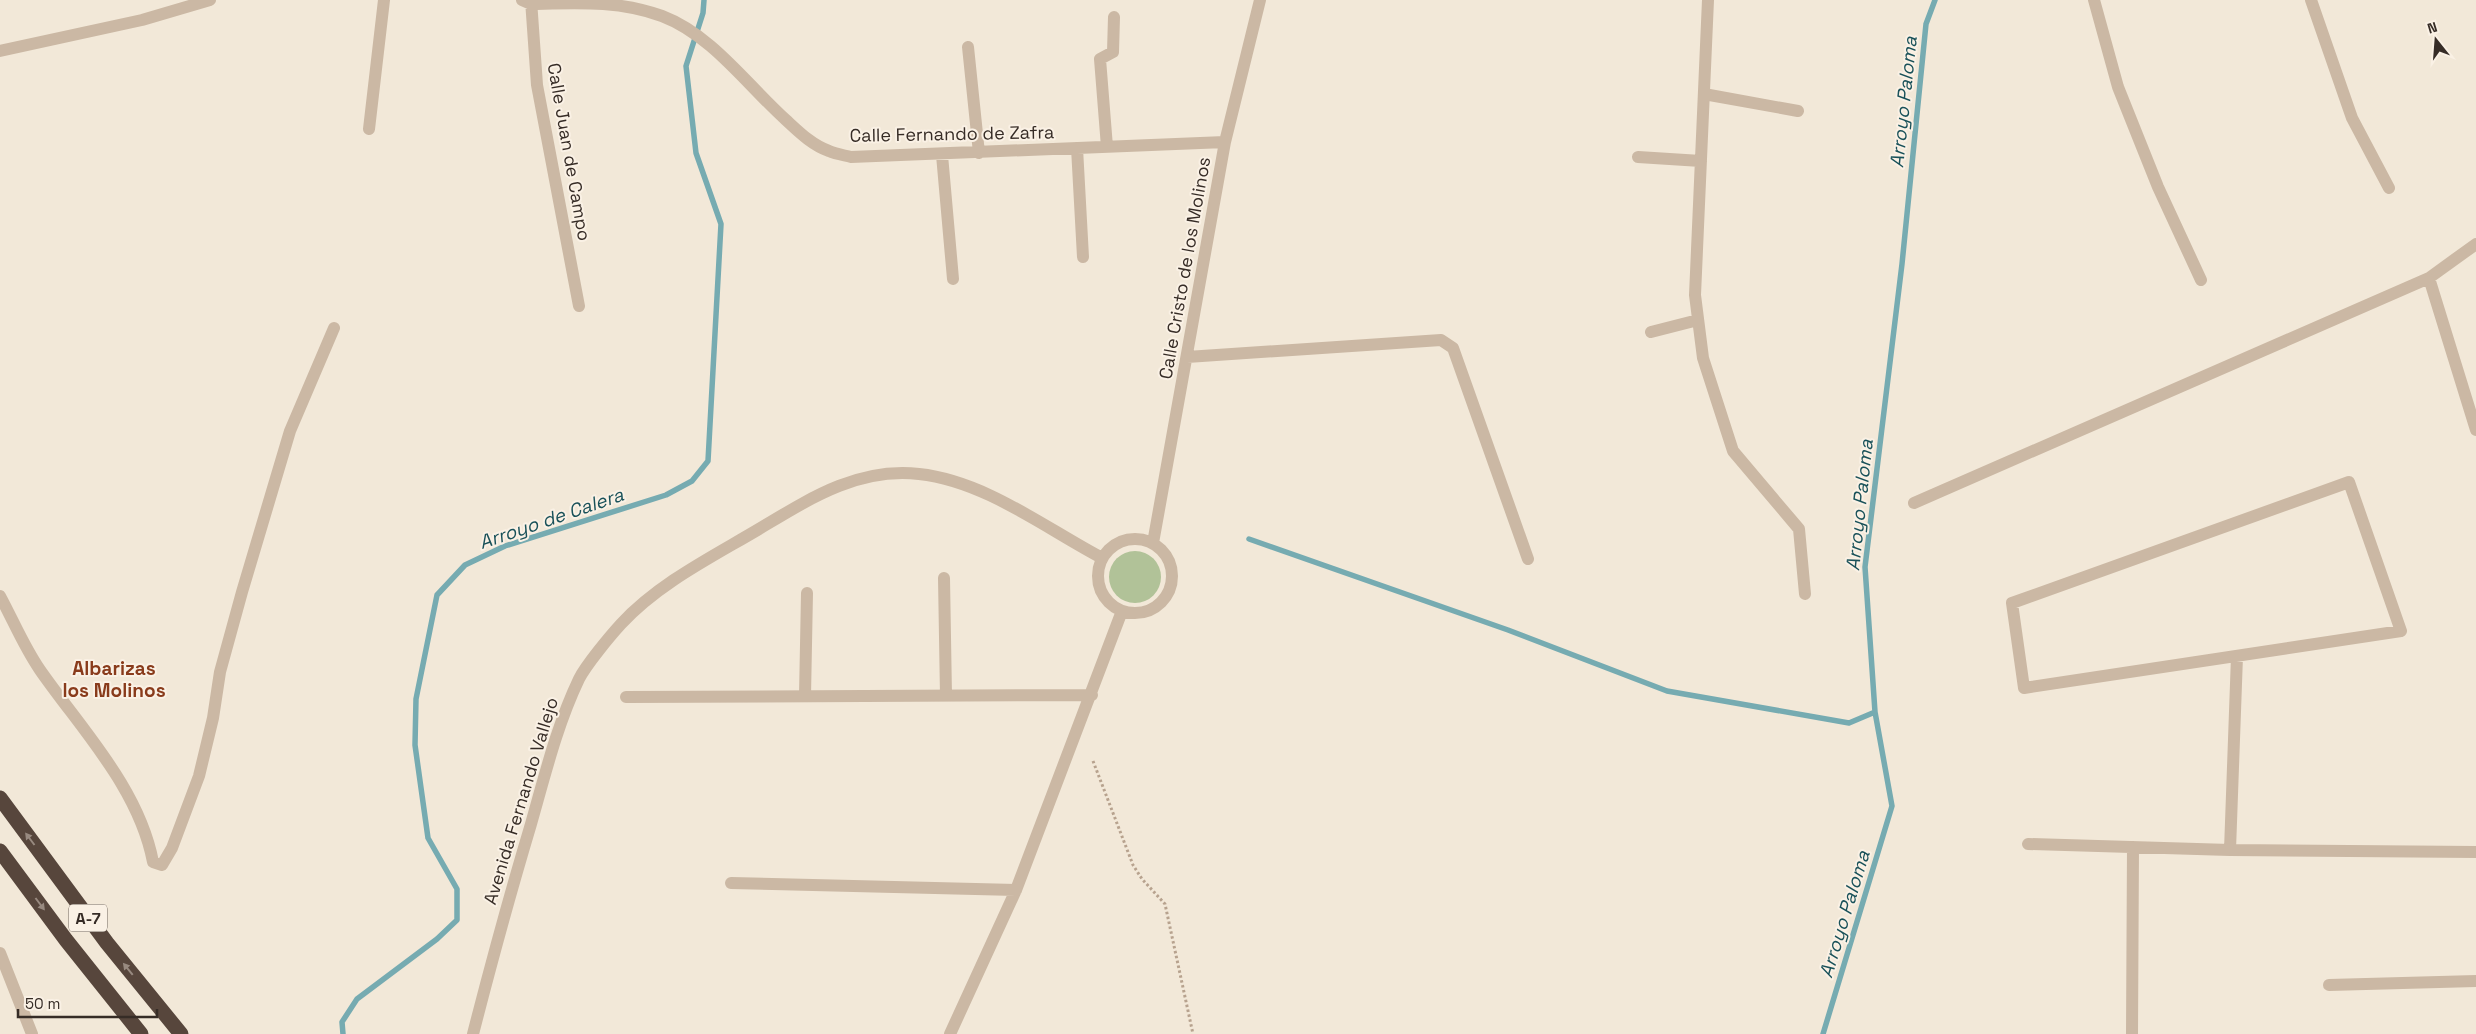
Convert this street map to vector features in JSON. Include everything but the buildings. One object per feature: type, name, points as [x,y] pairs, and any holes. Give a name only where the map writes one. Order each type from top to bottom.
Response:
[{"type":"highway","name":"A-7","points":[[0,798],[107,943],[181,1034]]},
{"type":"highway","name":"A-7","points":[[0,851],[66,940],[141,1034]]},
{"type":"street","points":[[0,52],[142,20],[210,0]]},
{"type":"street","points":[[368,129],[384,0]]},
{"type":"street","name":"Calle Cristo de los Molinos","points":[[1153,543],[1225,142],[1260,0]]},
{"type":"street","points":[[1708,0],[1695,295],[1703,358],[1733,451],[1799,529],[1805,594]]},
{"type":"street","points":[[2094,0],[2118,87],[2158,187],[2201,280]]},
{"type":"street","points":[[2311,0],[2352,118],[2389,188]]},
{"type":"street","name":"Calle Fernando de Zafra","points":[[528,1],[616,2],[662,16],[681,26],[714,50],[763,100],[805,138],[828,151],[851,157],[1225,142]]},
{"type":"street","name":"Calle Juan de Campo","points":[[528,1],[537,85],[579,306]]},
{"type":"street","points":[[1107,147],[1100,59],[1113,52],[1114,17]]},
{"type":"street","points":[[968,47],[979,153]]},
{"type":"street","points":[[1704,94],[1798,111]]},
{"type":"street","points":[[1077,148],[1083,257]]},
{"type":"street","points":[[942,154],[953,279]]},
{"type":"street","points":[[1638,158],[1701,161]]},
{"type":"street","points":[[1914,503],[2429,278],[2476,244]]},
{"type":"street","points":[[2429,278],[2476,430]]},
{"type":"street","points":[[1651,332],[1698,320]]},
{"type":"street","points":[[0,596],[38,667],[104,758],[133,804],[150,847],[153,862],[162,865],[172,848],[199,776],[213,718],[220,672],[290,431],[334,328]]},
{"type":"street","points":[[1187,357],[1441,340],[1453,348],[1528,559]]},
{"type":"street","name":"Avenida Fernando Vallejo","points":[[473,1034],[509,899],[558,732],[580,676],[621,624],[670,583],[818,494],[853,480],[888,473],[920,474],[946,480],[999,499],[1060,536],[1102,558]]},
{"type":"street","points":[[2349,482],[2401,631],[2237,656],[2024,688],[2012,603],[2349,482]]},
{"type":"street","points":[[1142,539],[1153,543],[1163,551],[1169,561],[1172,573],[1171,585],[1166,596],[1152,608],[1134,613],[1122,611],[1111,604],[1103,595],[1098,583],[1098,570],[1102,558],[1119,542],[1142,539]]},
{"type":"street","points":[[944,578],[946,696]]},
{"type":"street","points":[[805,696],[807,593]]},
{"type":"street","points":[[950,1034],[1016,890],[1092,695],[1122,611]]},
{"type":"street","points":[[2230,850],[2237,656]]},
{"type":"street","points":[[626,697],[1092,695]]},
{"type":"street","points":[[2028,844],[2230,850],[2476,852]]},
{"type":"street","points":[[2132,1034],[2133,847]]},
{"type":"street","points":[[732,883],[1016,890]]},
{"type":"street","points":[[0,953],[32,1034]]},
{"type":"street","points":[[2329,985],[2476,981]]},
{"type":"path","points":[[1093,761],[1133,865],[1142,880],[1165,904],[1193,1034]]},
{"type":"green space","points":[[1135,551],[1145,553],[1153,559],[1159,567],[1161,577],[1159,587],[1153,595],[1145,601],[1135,603],[1125,601],[1117,595],[1111,587],[1109,577],[1111,567],[1117,559],[1125,553]]},
{"type":"waterway","name":"Arroyo de Calera","points":[[343,1034],[342,1022],[357,999],[437,939],[457,920],[457,889],[428,838],[415,745],[416,699],[437,595],[465,565],[505,546],[666,495],[692,481],[708,461],[721,224],[696,153],[686,66],[703,13],[704,0]]},
{"type":"waterway","name":"Arroyo Paloma","points":[[1823,1034],[1892,806],[1875,712],[1865,567],[1902,264],[1926,24],[1935,0]]},
{"type":"waterway","points":[[1249,539],[1508,630],[1667,691],[1849,723],[1875,712]]},
{"type":"district","name":"Albarizas los Molinos","points":[[114,679]]}]
